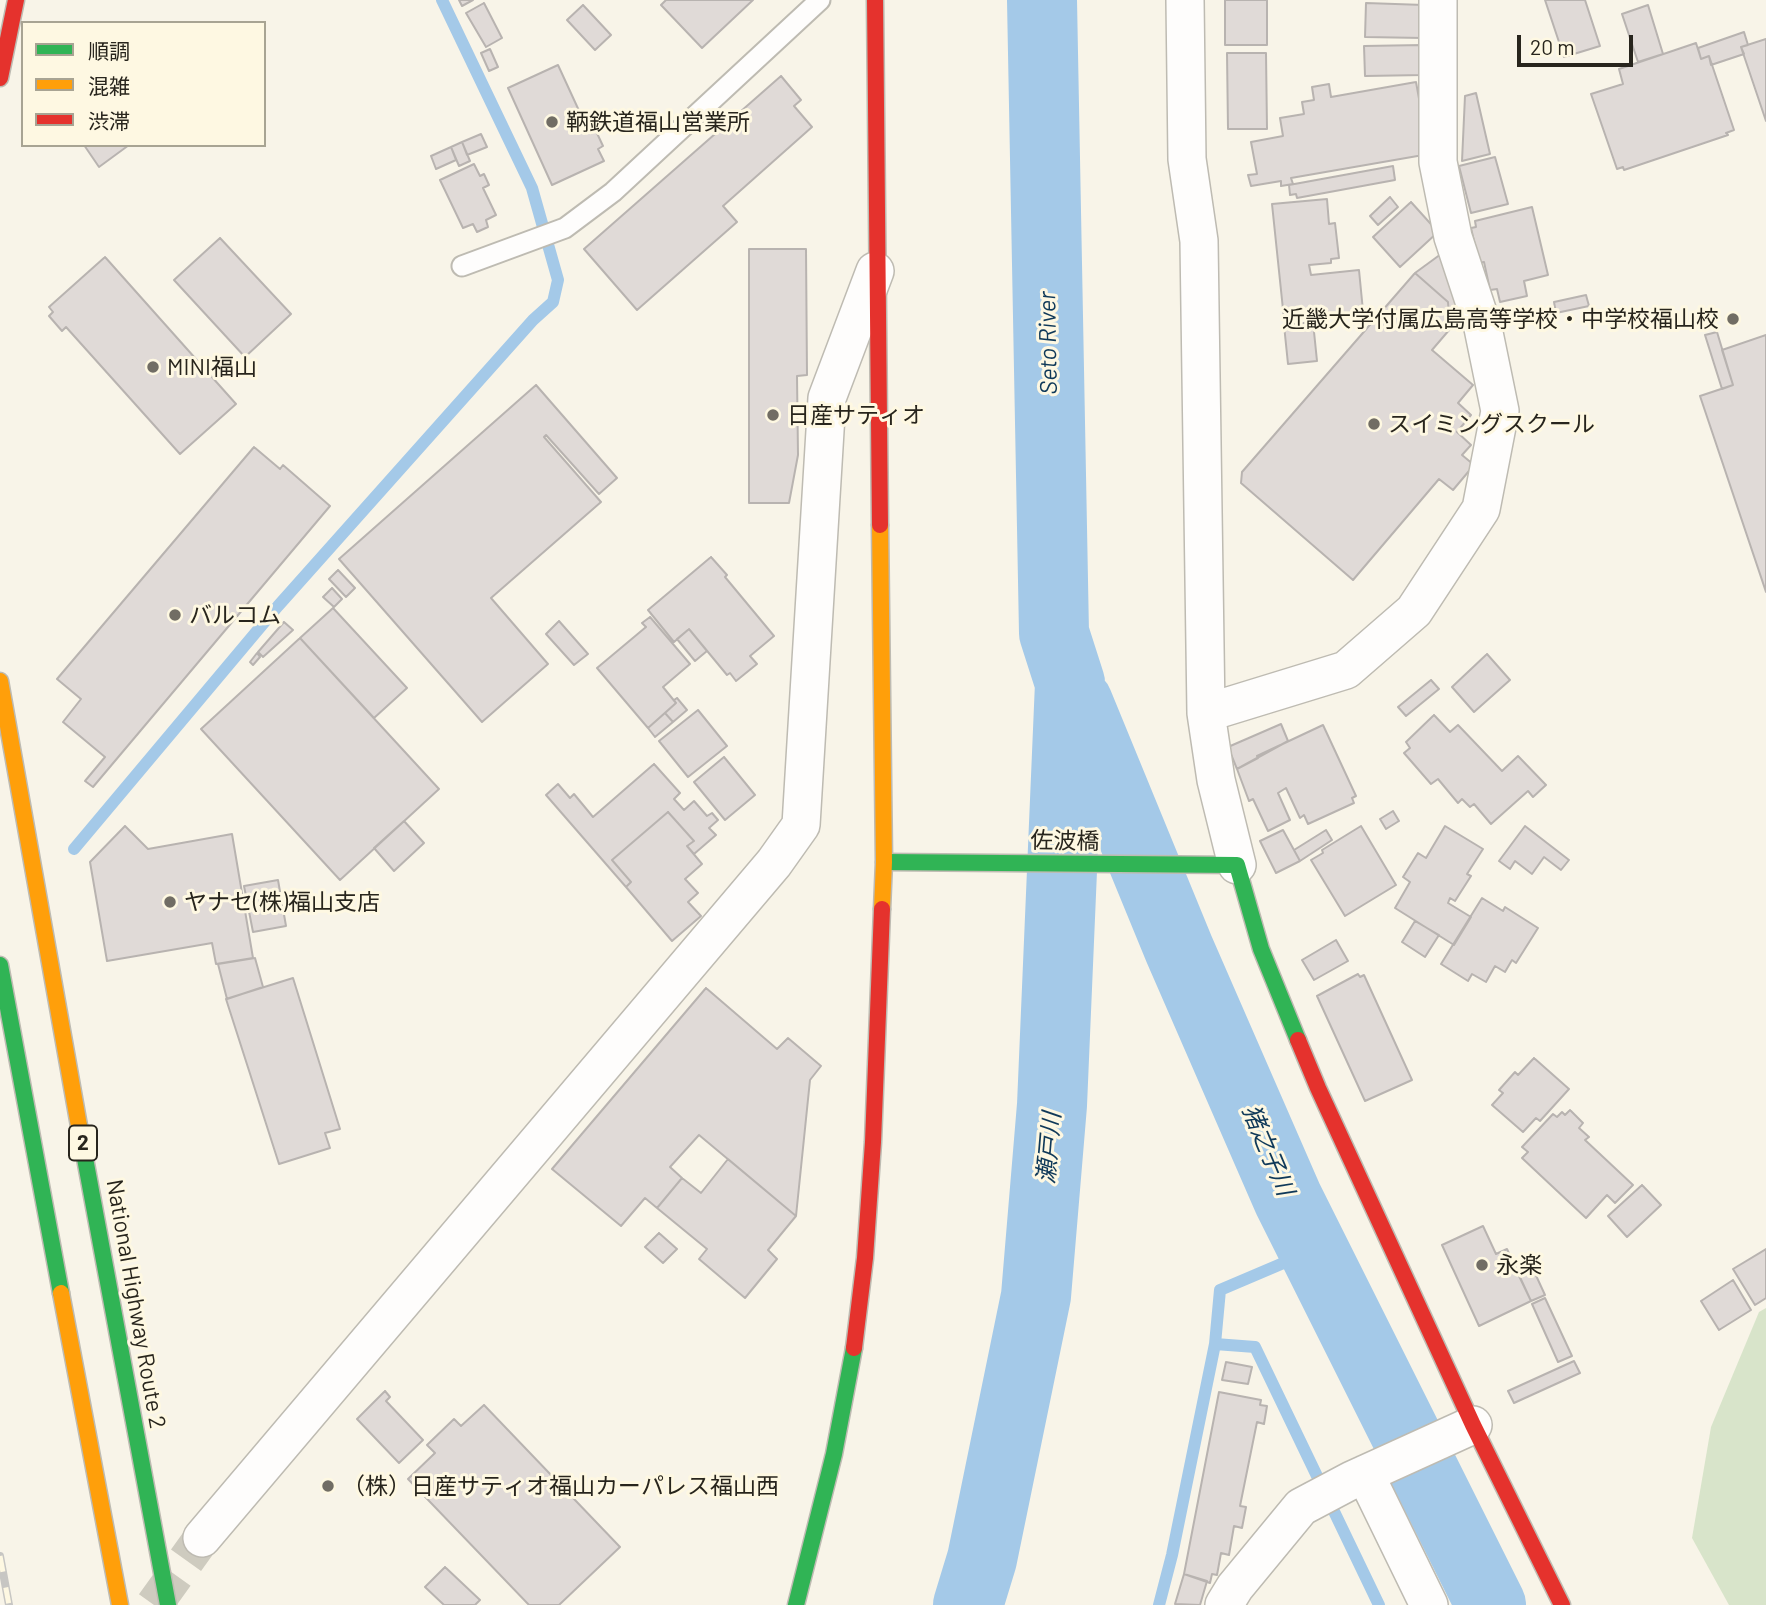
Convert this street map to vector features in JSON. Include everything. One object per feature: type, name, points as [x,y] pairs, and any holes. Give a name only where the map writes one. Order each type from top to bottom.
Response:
[{"type":"main road","points":[[0,78],[16,0]]},
{"type":"main road","points":[[796,1605],[834,1454],[852,1360],[865,1258],[873,1143],[884,862],[875,0]]},
{"type":"main road","name":"National Highway Route 2","points":[[0,681],[37,897],[168,1605]]},
{"type":"main road","name":"佐波橋","points":[[884,862],[1225,865]]},
{"type":"main road","points":[[1225,865],[1461,1430],[1562,1605]]},
{"type":"main road","name":"2","points":[[0,965],[120,1605]]},
{"type":"street","points":[[1185,0],[1187,159],[1199,241],[1206,713],[1225,865]]},
{"type":"street","points":[[1206,713],[1346,670],[1414,611],[1481,509],[1500,411],[1483,328],[1453,237],[1438,162],[1438,0]]},
{"type":"street","points":[[202,1538],[774,863],[801,825],[827,398],[878,264]]},
{"type":"street","points":[[1224,1605],[1235,1587],[1301,1507],[1461,1430]]},
{"type":"street","points":[[1365,1474],[1429,1605]]},
{"type":"lane","points":[[462,266],[565,228],[613,192],[820,0]]},
{"type":"green space","points":[[1766,1308],[1766,1605],[1729,1605],[1692,1538],[1711,1427],[1759,1312]]},
{"type":"building","points":[[459,0],[473,0],[462,6]]},
{"type":"building","points":[[666,0],[753,0],[702,48],[661,5]]},
{"type":"building","points":[[1225,0],[1267,0],[1267,45],[1225,45]]},
{"type":"building","points":[[1545,0],[1585,0],[1600,46],[1564,57]]},
{"type":"building","points":[[484,3],[502,38],[486,47],[466,13]]},
{"type":"building","points":[[1366,3],[1424,5],[1423,38],[1365,37]]},
{"type":"building","points":[[583,5],[611,35],[595,50],[567,20]]},
{"type":"building","points":[[1648,5],[1663,54],[1638,62],[1622,14]]},
{"type":"building","points":[[1744,32],[1748,45],[1741,47],[1744,54],[1711,65],[1709,56],[1701,59],[1698,48]]},
{"type":"building","points":[[1766,39],[1766,121],[1741,47]]},
{"type":"building","points":[[1696,43],[1701,59],[1709,56],[1734,130],[1726,133],[1728,135],[1624,170],[1623,167],[1617,169],[1591,94],[1623,84],[1619,69]]},
{"type":"building","points":[[1423,45],[1423,75],[1365,76],[1364,46]]},
{"type":"building","points":[[490,49],[498,67],[489,71],[481,53]]},
{"type":"building","points":[[1227,53],[1266,53],[1267,129],[1228,129]]},
{"type":"building","points":[[558,65],[581,115],[587,112],[603,146],[598,149],[604,161],[552,185],[508,88]]},
{"type":"building","points":[[781,76],[801,100],[794,106],[812,127],[723,206],[737,222],[637,310],[584,249]]},
{"type":"building","points":[[1416,82],[1429,154],[1291,178],[1293,184],[1281,186],[1281,181],[1251,186],[1248,175],[1257,174],[1251,142],[1283,136],[1280,118],[1304,114],[1302,102],[1314,100],[1312,87],[1329,84],[1331,97]]},
{"type":"building","points":[[1476,93],[1490,154],[1462,161],[1465,96]]},
{"type":"building","points":[[481,134],[487,147],[467,155],[462,142]]},
{"type":"building","points":[[462,142],[470,161],[459,166],[451,147]]},
{"type":"building","points":[[85,147],[126,147],[99,167]]},
{"type":"building","points":[[451,147],[456,160],[436,169],[431,156]]},
{"type":"building","points":[[1495,157],[1508,204],[1471,213],[1459,166]]},
{"type":"building","points":[[474,164],[480,176],[484,174],[489,185],[483,188],[496,215],[486,220],[488,227],[477,232],[473,224],[463,228],[440,180]]},
{"type":"building","points":[[1393,166],[1395,180],[1297,198],[1296,194],[1290,195],[1289,185]]},
{"type":"building","points":[[1390,197],[1398,207],[1378,225],[1370,216]]},
{"type":"building","points":[[1327,199],[1329,224],[1335,223],[1339,258],[1331,259],[1331,263],[1309,265],[1311,275],[1359,270],[1363,311],[1284,319],[1272,204]]},
{"type":"building","points":[[1411,202],[1438,232],[1400,267],[1373,237]]},
{"type":"building","points":[[1532,207],[1548,275],[1524,281],[1527,296],[1500,302],[1497,289],[1490,290],[1484,262],[1479,263],[1471,228],[1476,227],[1475,221]]},
{"type":"building","points":[[220,238],[291,314],[245,357],[174,280]]},
{"type":"building","name":"日産サティオ","points":[[749,249],[806,249],[807,375],[797,376],[798,455],[789,503],[749,503]]},
{"type":"building","points":[[1441,254],[1464,325],[1450,329],[1448,302],[1415,273]]},
{"type":"building","name":"MINI福山","points":[[105,257],[236,404],[180,454],[66,327],[62,331],[49,316],[53,312],[49,307]]},
{"type":"building","name":"スイミングスクール","points":[[1415,273],[1448,302],[1450,329],[1432,350],[1473,385],[1458,403],[1471,415],[1457,432],[1471,445],[1462,455],[1474,465],[1453,490],[1439,479],[1353,580],[1241,483],[1242,472]]},
{"type":"building","points":[[1586,295],[1589,306],[1556,313],[1554,302]]},
{"type":"building","points":[[1313,322],[1317,361],[1288,364],[1284,325]]},
{"type":"building","points":[[1717,332],[1733,385],[1722,389],[1705,335]]},
{"type":"building","points":[[1766,335],[1766,592],[1700,396],[1733,385],[1722,350]]},
{"type":"building","points":[[536,385],[617,478],[599,494],[546,435],[544,437],[601,502],[491,598],[548,664],[482,722],[339,559]]},
{"type":"building","name":"バルコム","points":[[254,447],[280,469],[283,465],[330,506],[93,787],[85,781],[105,757],[63,722],[81,699],[57,679]]},
{"type":"building","points":[[711,557],[774,636],[750,656],[757,664],[736,681],[730,673],[727,675],[689,629],[674,642],[648,610]]},
{"type":"building","points":[[338,570],[355,588],[346,597],[329,579]]},
{"type":"building","points":[[332,588],[342,599],[334,607],[323,597]]},
{"type":"building","points":[[333,608],[407,688],[374,718],[300,638]]},
{"type":"building","points":[[650,617],[690,664],[663,687],[676,703],[648,728],[597,668],[646,627],[642,623]]},
{"type":"building","points":[[559,621],[588,654],[574,665],[546,634]]},
{"type":"building","points":[[284,622],[293,630],[263,657],[258,652]]},
{"type":"building","points":[[689,629],[707,651],[695,661],[677,639]]},
{"type":"building","points":[[300,638],[439,789],[340,880],[201,729]]},
{"type":"building","points":[[257,653],[260,657],[253,665],[250,662]]},
{"type":"building","points":[[1487,654],[1510,680],[1474,712],[1452,687]]},
{"type":"building","points":[[1431,680],[1439,689],[1406,716],[1398,707]]},
{"type":"building","points":[[677,698],[687,710],[673,722],[665,713],[676,703],[674,700]]},
{"type":"building","points":[[698,710],[727,746],[688,777],[659,741]]},
{"type":"building","points":[[665,713],[673,722],[655,737],[648,728]]},
{"type":"building","points":[[1434,715],[1450,732],[1458,725],[1502,771],[1518,756],[1546,785],[1533,797],[1528,791],[1491,824],[1474,804],[1470,807],[1462,799],[1458,803],[1438,779],[1431,784],[1404,753],[1410,748],[1406,742]]},
{"type":"building","points":[[1281,724],[1288,741],[1237,769],[1228,747]]},
{"type":"building","points":[[1323,725],[1356,796],[1352,798],[1354,803],[1308,824],[1304,815],[1300,818],[1286,788],[1278,793],[1290,820],[1268,831],[1253,799],[1249,801],[1237,769],[1258,758],[1257,756]]},
{"type":"building","points":[[724,757],[755,795],[725,820],[694,782]]},
{"type":"building","points":[[654,764],[680,793],[674,799],[684,810],[694,801],[707,816],[712,813],[718,820],[709,828],[716,835],[694,854],[687,846],[694,841],[668,812],[612,860],[631,882],[626,887],[546,795],[558,784],[570,798],[574,794],[593,817]]},
{"type":"building","points":[[1393,811],[1399,821],[1386,829],[1380,819]]},
{"type":"building","points":[[668,812],[694,841],[687,846],[702,864],[685,879],[698,893],[688,902],[701,916],[672,941],[626,887],[631,882],[612,860]]},
{"type":"building","points":[[404,821],[424,843],[394,871],[374,848]]},
{"type":"building","name":"ヤナセ(株)福山支店","points":[[125,826],[148,849],[232,834],[253,958],[216,964],[212,943],[107,961],[90,862]]},
{"type":"building","points":[[1361,826],[1396,885],[1345,916],[1311,860]]},
{"type":"building","points":[[1445,826],[1483,849],[1467,874],[1471,876],[1455,901],[1450,898],[1448,903],[1471,917],[1454,945],[1395,908],[1410,882],[1403,877],[1418,853],[1426,858]]},
{"type":"building","points":[[1525,826],[1569,860],[1561,870],[1544,857],[1532,874],[1515,861],[1510,869],[1499,861]]},
{"type":"building","points":[[1283,830],[1300,861],[1276,873],[1260,841]]},
{"type":"building","points":[[1326,830],[1332,840],[1300,861],[1294,850]]},
{"type":"building","points":[[278,880],[286,926],[253,932],[244,886]]},
{"type":"building","points":[[1482,898],[1503,911],[1505,907],[1538,928],[1516,963],[1512,960],[1505,972],[1495,966],[1486,982],[1472,974],[1468,981],[1441,964]]},
{"type":"building","points":[[1415,921],[1439,935],[1425,957],[1402,942]]},
{"type":"building","points":[[1336,940],[1348,961],[1314,980],[1302,960]]},
{"type":"building","points":[[255,958],[263,987],[227,999],[218,964]]},
{"type":"building","points":[[1358,974],[1360,977],[1364,975],[1412,1080],[1365,1101],[1317,996]]},
{"type":"building","points":[[293,978],[340,1129],[325,1133],[330,1148],[279,1164],[226,999]]},
{"type":"building","points":[[706,988],[777,1049],[788,1038],[821,1066],[810,1080],[796,1216],[699,1135],[670,1167],[682,1178],[657,1208],[645,1198],[621,1226],[552,1169]]},
{"type":"building","points":[[1534,1058],[1569,1089],[1540,1121],[1536,1118],[1523,1132],[1492,1105],[1503,1093],[1499,1090],[1515,1072],[1518,1075]]},
{"type":"building","points":[[1570,1110],[1583,1123],[1579,1128],[1589,1137],[1585,1140],[1633,1185],[1615,1203],[1607,1195],[1586,1218],[1522,1158],[1528,1152],[1522,1147],[1553,1114],[1557,1117]]},
{"type":"building","points":[[728,1159],[796,1216],[768,1250],[777,1259],[745,1298],[699,1259],[707,1249],[657,1208],[682,1178],[701,1193]]},
{"type":"building","points":[[1642,1185],[1661,1205],[1627,1237],[1608,1216]]},
{"type":"building","name":"永楽","points":[[1483,1226],[1496,1254],[1507,1249],[1531,1301],[1479,1326],[1442,1245]]},
{"type":"building","points":[[659,1233],[677,1249],[663,1263],[645,1247]]},
{"type":"building","points":[[1766,1249],[1766,1298],[1755,1305],[1733,1269]]},
{"type":"building","points":[[1533,1269],[1545,1295],[1531,1301],[1519,1276]]},
{"type":"building","points":[[1733,1280],[1751,1310],[1719,1330],[1701,1301]]},
{"type":"building","points":[[1545,1298],[1572,1356],[1558,1362],[1532,1304]]},
{"type":"building","points":[[1574,1361],[1580,1373],[1514,1403],[1508,1391]]},
{"type":"building","points":[[1226,1362],[1252,1367],[1248,1384],[1222,1380]]},
{"type":"building","points":[[385,1391],[390,1397],[386,1401],[423,1440],[399,1463],[357,1419]]},
{"type":"building","points":[[1219,1392],[1261,1400],[1260,1405],[1267,1406],[1264,1424],[1257,1422],[1240,1506],[1246,1507],[1242,1528],[1234,1526],[1229,1555],[1221,1553],[1217,1575],[1212,1574],[1210,1583],[1184,1574]]},
{"type":"building","points":[[484,1405],[620,1547],[559,1605],[529,1605],[408,1479],[435,1453],[427,1445],[454,1419],[461,1426]]},
{"type":"building","points":[[445,1567],[480,1600],[475,1605],[444,1605],[425,1587]]},
{"type":"building","points":[[1184,1574],[1207,1581],[1200,1605],[1175,1604]]},
{"type":"waterway","points":[[74,849],[278,606],[533,320],[553,302],[558,280],[532,188],[442,0]]},
{"type":"waterway","name":"瀬戸川","points":[[968,1605],[982,1559],[1036,1296],[1052,1105],[1070,683],[1054,633],[1042,0]]},
{"type":"waterway","name":"猪之子川","points":[[1078,703],[1179,949],[1288,1199],[1491,1605]]},
{"type":"waterway","points":[[1159,1605],[1172,1555],[1215,1344],[1220,1290],[1314,1250]]},
{"type":"waterway","points":[[1215,1344],[1255,1347],[1379,1605]]},
{"type":"tunnel","points":[[154,1605],[202,1538]]},
{"type":"railway","points":[[0,1556],[9,1605]]},
{"type":"traffic: fast","points":[[884,862],[1237,865],[1261,949],[1298,1040]]},
{"type":"traffic: fast","points":[[0,965],[61,1293]]},
{"type":"traffic: fast","points":[[79,1126],[168,1605]]},
{"type":"traffic: fast","points":[[796,1605],[834,1454],[854,1348]]},
{"type":"traffic: slow","points":[[880,525],[884,862],[882,909]]},
{"type":"traffic: slow","points":[[0,681],[79,1126]]},
{"type":"traffic: slow","points":[[61,1293],[120,1605]]},
{"type":"traffic: jam","points":[[0,78],[16,0]]},
{"type":"traffic: jam","points":[[875,0],[880,525]]},
{"type":"traffic: jam","points":[[854,1348],[865,1258],[873,1142],[882,909]]},
{"type":"traffic: jam","points":[[1298,1040],[1473,1425],[1562,1605]]},
{"type":"place","name":"鞆鉄道福山営業所","points":[[552,122]]},
{"type":"place","name":"近畿大学付属広島高等学校・中学校福山校","points":[[1733,319]]},
{"type":"place","name":"MINI福山","points":[[153,367]]},
{"type":"place","name":"日産サティオ","points":[[773,415]]},
{"type":"place","name":"スイミングスクール","points":[[1374,424]]},
{"type":"place","name":"バルコム","points":[[175,615]]},
{"type":"place","name":"ヤナセ(株)福山支店","points":[[170,902]]},
{"type":"place","name":"永楽","points":[[1482,1265]]},
{"type":"place","name":"（株）日産サティオ福山カーパレス福山西","points":[[328,1486]]},
{"type":"water label","name":"Seto River","points":[[1048,343]]}]
